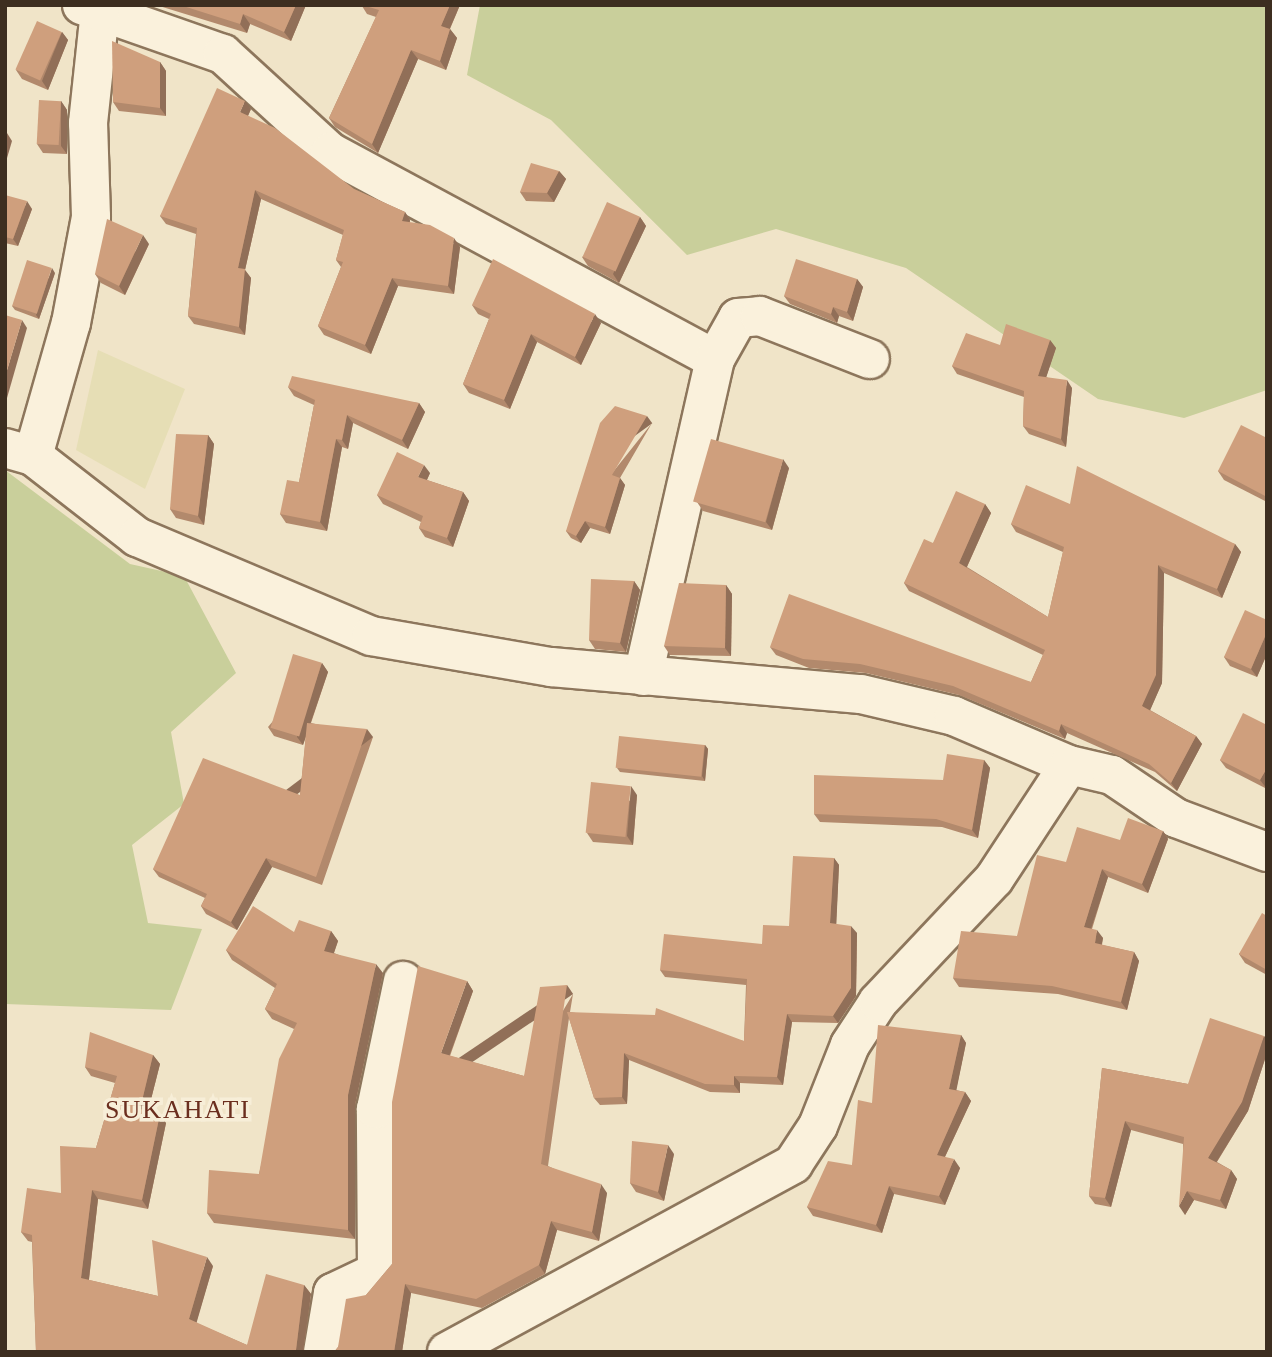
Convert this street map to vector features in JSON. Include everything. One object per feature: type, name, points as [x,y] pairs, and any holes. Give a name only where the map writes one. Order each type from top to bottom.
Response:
[{"type":"street","points":[[715,359],[330,152],[223,54],[157,16],[91,8],[88,123],[90,217],[71,323],[19,452],[137,537],[371,636],[427,649],[643,676],[861,694],[954,716],[1069,765],[1112,775],[1175,818],[1267,852]]},
{"type":"street","points":[[643,676],[715,359],[738,318],[760,316],[870,359]]},
{"type":"street","points":[[447,1352],[793,1164],[818,1126],[850,1045],[878,1002],[994,878],[1069,765]]},
{"type":"street","points":[[323,1352],[333,1293],[377,1272],[376,1109],[403,981]]},
{"type":"shaded area","points":[[98,350],[185,389],[145,489],[76,450]]},
{"type":"green space","points":[[480,5],[1267,5],[1267,390],[1184,418],[1098,399],[906,268],[776,229],[687,255],[551,120],[467,75]]},
{"type":"green space","points":[[5,470],[130,564],[184,576],[236,673],[171,732],[184,804],[132,845],[148,923],[202,929],[171,1010],[5,1004]]},
{"type":"building","points":[[180,5],[296,5],[284,32],[243,14],[240,24]]},
{"type":"building","points":[[362,5],[450,5],[441,26],[450,29],[440,61],[411,50],[372,144],[329,118],[379,10]]},
{"type":"building","points":[[37,21],[62,32],[40,80],[15,69]]},
{"type":"building","points":[[112,41],[160,62],[160,108],[113,102]]},
{"type":"building","points":[[217,88],[245,101],[240,112],[275,128],[354,189],[405,212],[402,221],[430,225],[454,238],[448,286],[392,278],[365,345],[318,326],[343,262],[336,260],[344,230],[255,190],[238,268],[245,269],[239,327],[188,316],[197,228],[160,216]]},
{"type":"building","points":[[39,100],[61,101],[59,145],[37,144]]},
{"type":"building","points":[[531,163],[559,171],[547,193],[520,192]]},
{"type":"building","points":[[5,195],[27,201],[13,239],[5,237]]},
{"type":"building","points":[[607,202],[640,217],[615,271],[583,257]]},
{"type":"building","points":[[107,219],[143,235],[119,286],[95,274]]},
{"type":"building","points":[[493,259],[595,314],[575,357],[531,334],[504,400],[463,384],[491,314],[472,305]]},
{"type":"building","points":[[796,259],[857,279],[847,312],[833,307],[831,314],[784,296]]},
{"type":"building","points":[[27,260],[52,268],[37,314],[12,306]]},
{"type":"building","points":[[5,315],[22,320],[5,377]]},
{"type":"building","points":[[1006,324],[1050,340],[1038,376],[1067,380],[1061,439],[1023,426],[1024,391],[952,366],[966,333],[1000,345]]},
{"type":"building","points":[[292,376],[419,403],[402,440],[347,415],[342,440],[336,439],[320,522],[280,514],[287,480],[299,482],[315,400],[288,387]]},
{"type":"building","points":[[615,406],[647,416],[612,475],[620,478],[605,527],[585,521],[576,536],[566,531],[600,423]]},
{"type":"building","points":[[1241,425],[1267,438],[1267,497],[1218,471]]},
{"type":"building","points":[[176,434],[208,435],[198,516],[170,509]]},
{"type":"building","points":[[711,439],[783,460],[765,522],[693,501]]},
{"type":"building","points":[[397,452],[424,465],[418,477],[463,492],[447,538],[419,528],[423,516],[377,495]]},
{"type":"building","points":[[1077,466],[1235,544],[1217,589],[1158,565],[1156,675],[1142,706],[1196,736],[1171,783],[1149,764],[1061,724],[1059,731],[953,686],[860,664],[803,659],[770,647],[789,594],[1031,682],[1045,650],[904,583],[924,539],[933,543],[956,491],[985,504],[959,563],[1048,617],[1064,547],[1011,524],[1026,485],[1070,504]]},
{"type":"building","points":[[591,579],[634,581],[620,643],[589,640]]},
{"type":"building","points":[[679,583],[726,585],[725,648],[664,646]]},
{"type":"building","points":[[1245,610],[1267,620],[1267,632],[1251,669],[1224,657]]},
{"type":"building","points":[[293,654],[322,663],[299,736],[270,728]]},
{"type":"building","points":[[1243,713],[1267,725],[1267,768],[1260,780],[1220,760]]},
{"type":"building","points":[[307,723],[367,729],[316,877],[266,858],[231,922],[201,906],[207,894],[153,869],[203,758],[300,795]]},
{"type":"building","points":[[619,736],[705,745],[701,777],[616,768]]},
{"type":"building","points":[[947,754],[984,760],[972,830],[936,819],[814,814],[814,775],[943,780]]},
{"type":"building","points":[[591,782],[631,786],[625,837],[586,833]]},
{"type":"building","points":[[1128,818],[1163,831],[1142,884],[1102,869],[1084,927],[1097,930],[1095,943],[1134,952],[1121,1002],[1052,986],[953,978],[961,931],[1017,936],[1037,855],[1066,862],[1077,827],[1120,840]]},
{"type":"building","points":[[793,856],[834,858],[830,923],[851,926],[851,988],[833,1016],[787,1014],[777,1077],[734,1076],[734,1085],[705,1084],[624,1053],[622,1097],[594,1098],[567,1012],[655,1015],[656,1008],[744,1041],[747,979],[660,970],[664,934],[762,944],[763,925],[789,926]]},
{"type":"building","points":[[253,906],[294,932],[299,920],[331,931],[324,951],[376,964],[348,1095],[348,1230],[207,1213],[209,1170],[259,1174],[279,1059],[297,1023],[265,1009],[277,984],[226,950]]},
{"type":"building","points":[[1262,913],[1267,916],[1267,970],[1239,954]]},
{"type":"building","points":[[418,966],[467,981],[441,1053],[524,1076],[540,987],[567,985],[541,1164],[601,1184],[592,1232],[551,1221],[539,1265],[476,1299],[405,1284],[394,1352],[334,1352],[338,1347],[346,1299],[366,1295],[392,1264],[392,1102]]},
{"type":"building","points":[[1210,1018],[1264,1036],[1242,1102],[1208,1158],[1231,1170],[1220,1200],[1187,1191],[1179,1206],[1184,1137],[1125,1121],[1105,1198],[1089,1196],[1102,1068],[1188,1084]]},
{"type":"building","points":[[878,1025],[961,1035],[949,1089],[965,1092],[937,1155],[954,1159],[939,1196],[889,1186],[876,1225],[807,1207],[828,1161],[852,1165],[858,1100],[872,1103]]},
{"type":"building","points":[[90,1032],[153,1055],[140,1109],[160,1114],[142,1200],[92,1190],[81,1278],[158,1296],[152,1240],[207,1257],[189,1319],[247,1345],[266,1274],[304,1285],[297,1352],[36,1352],[32,1235],[21,1232],[27,1188],[61,1193],[60,1146],[96,1148],[117,1076],[85,1067]]},
{"type":"building","points":[[632,1141],[668,1145],[658,1192],[630,1183]]},
{"type":"district","name":"SUKAHATI","points":[[178,1110]]}]
